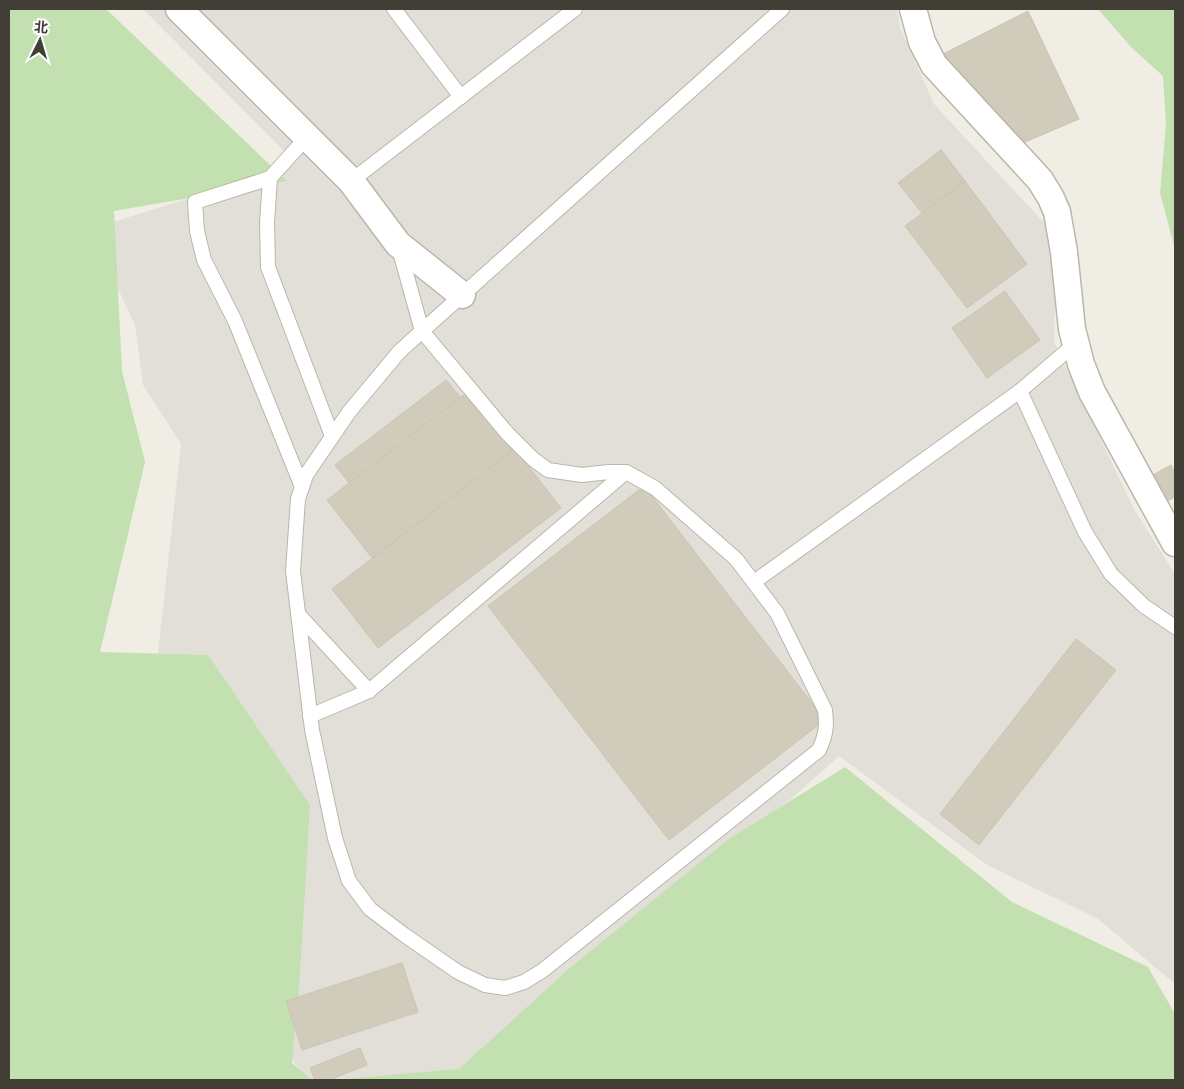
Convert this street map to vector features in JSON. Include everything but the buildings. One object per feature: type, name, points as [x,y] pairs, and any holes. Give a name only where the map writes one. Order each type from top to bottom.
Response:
[{"type":"street","points":[[179,9],[351,181],[398,244],[462,295]]},
{"type":"street","points":[[913,9],[922,42],[934,65],[1040,180],[1051,198],[1057,212],[1064,252],[1072,329],[1081,364],[1092,392],[1175,543]]},
{"type":"lane","points":[[394,9],[461,97]]},
{"type":"lane","points":[[351,181],[575,9]]},
{"type":"lane","points":[[398,244],[422,331],[507,433],[533,459],[548,470],[582,475],[626,472],[656,488],[736,558],[777,613],[825,710],[826,735],[819,750],[542,971],[524,982],[505,988],[485,985],[458,972],[403,934],[370,908],[349,881],[335,838],[310,716],[293,571],[298,499],[306,475],[332,436],[380,372],[399,352],[422,331],[462,295],[782,9]]},
{"type":"lane","points":[[302,487],[235,321],[204,260],[197,231],[195,202],[270,178],[307,137]]},
{"type":"lane","points":[[270,178],[267,223],[268,267],[332,436]]},
{"type":"lane","points":[[754,582],[1020,391],[1075,344]]},
{"type":"lane","points":[[1020,391],[1085,532],[1110,574],[1144,606],[1175,627]]},
{"type":"lane","points":[[310,716],[369,691],[626,472]]},
{"type":"lane","points":[[298,614],[369,691]]},
{"type":"shaded area","points":[[143,9],[897,9],[900,28],[934,104],[1046,225],[1056,273],[1054,342],[1134,509],[1175,574],[1175,984],[1098,919],[987,865],[839,756],[477,1080],[307,1080],[281,1045],[155,680],[181,444],[143,385],[135,325],[90,229],[262,176],[288,155]]},
{"type":"green space","points":[[9,9],[106,9],[287,181],[114,211],[122,371],[145,462],[100,652],[208,655],[310,805],[300,975],[292,1063],[312,1080],[9,1080]]},
{"type":"green space","points":[[1098,9],[1175,9],[1175,249],[1160,193],[1166,124],[1163,76],[1131,47]]},
{"type":"green space","points":[[845,767],[1012,902],[1148,967],[1175,1014],[1175,1080],[333,1080],[459,1069],[572,966],[729,839]]}]
